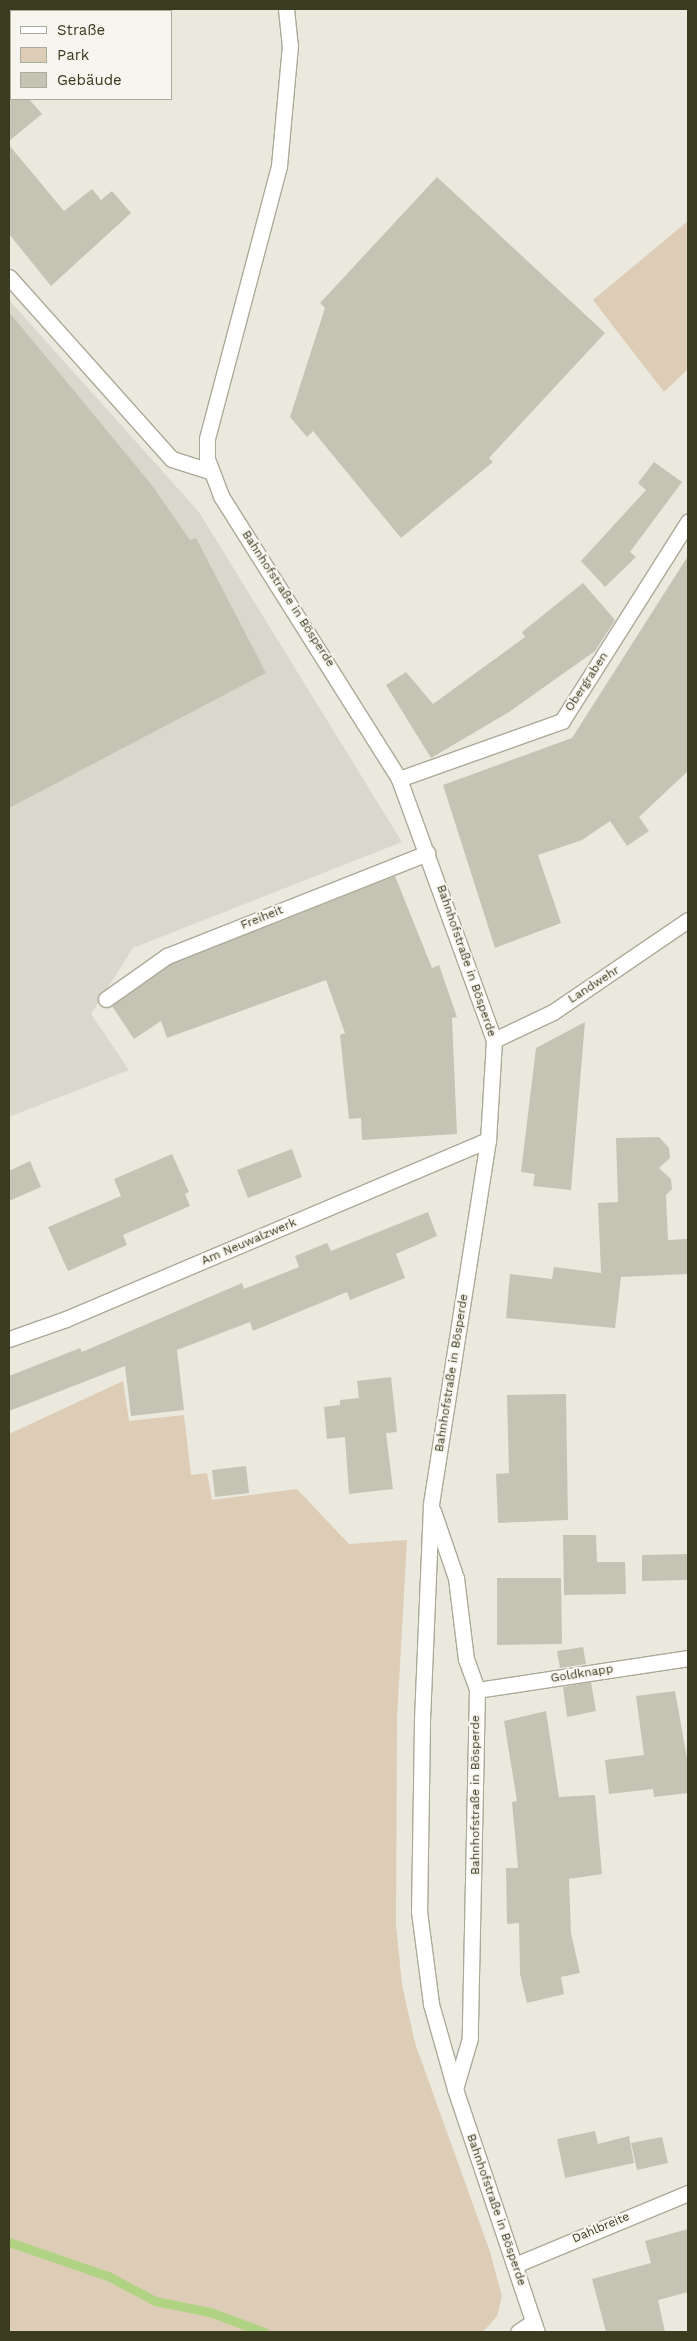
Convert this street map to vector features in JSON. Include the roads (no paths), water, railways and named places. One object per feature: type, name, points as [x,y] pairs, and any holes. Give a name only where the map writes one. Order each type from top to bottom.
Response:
[{"type":"street","name":"Bahnhofstraße in Bösperde","points":[[286,9],[290,45],[280,166],[207,439],[212,472],[221,496],[399,779],[494,1040],[488,1140],[431,1505],[422,1724],[419,1911],[431,2004],[455,2089],[535,2327]]},
{"type":"street","points":[[9,278],[172,459],[212,472]]},
{"type":"street","name":"Obergraben","points":[[399,779],[562,721],[688,522]]},
{"type":"street","name":"Freiheit","points":[[106,999],[167,956],[427,853]]},
{"type":"street","name":"Landwehr","points":[[494,1040],[553,1012],[688,920]]},
{"type":"street","name":"Am Neuwalzwerk","points":[[9,1339],[66,1319],[488,1140]]},
{"type":"street","name":"Bahnhofstraße in Bösperde","points":[[431,1505],[456,1578],[466,1659],[477,1690],[475,1958],[470,2038],[455,2089]]},
{"type":"street","name":"Goldknapp","points":[[477,1690],[688,1658]]},
{"type":"street","name":"Dahlbreite","points":[[515,2265],[688,2194]]},
{"type":"street","points":[[518,2332],[535,2327]]},
{"type":"waterway","points":[[9,2242],[108,2276],[155,2301],[210,2312],[264,2332]]}]
